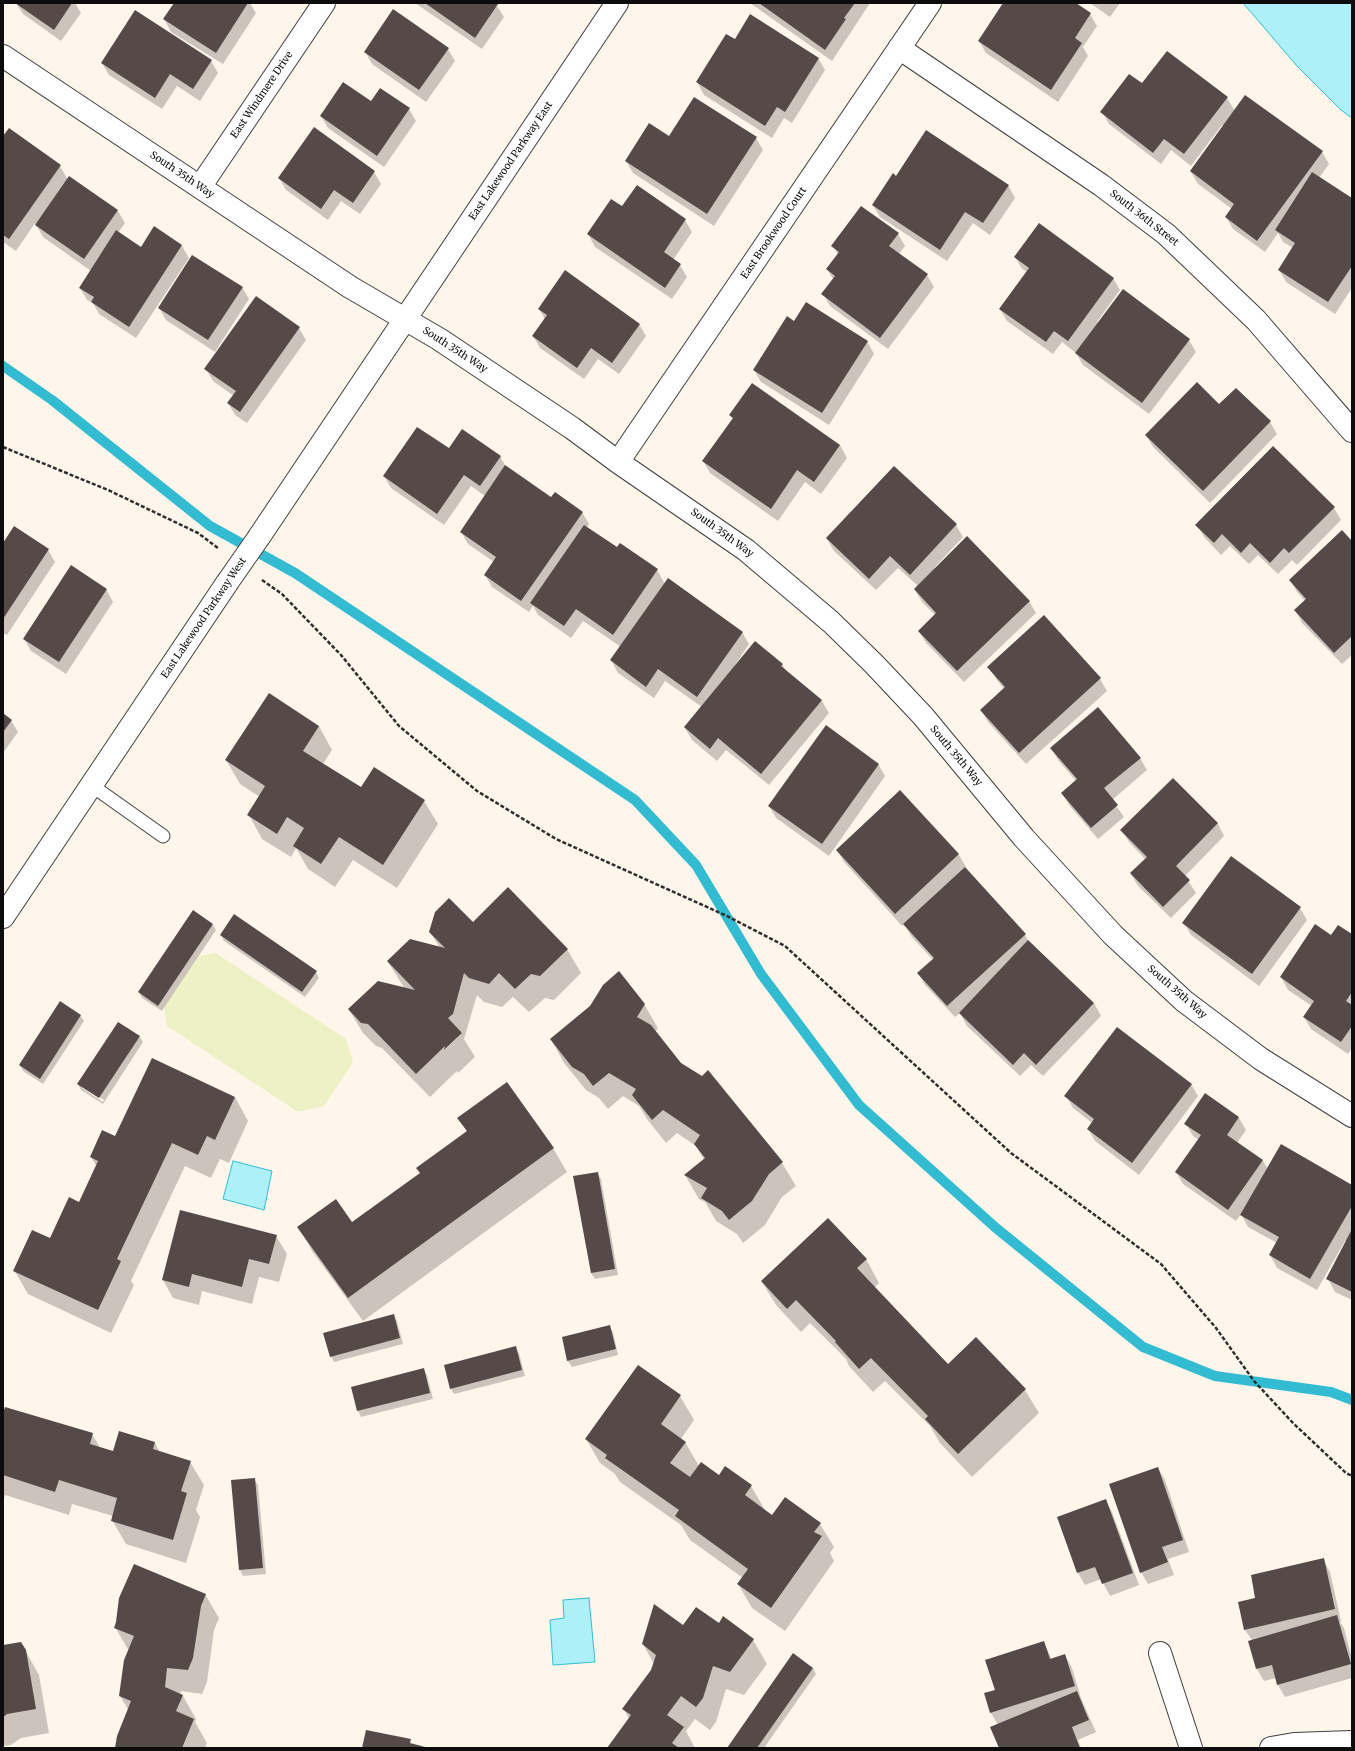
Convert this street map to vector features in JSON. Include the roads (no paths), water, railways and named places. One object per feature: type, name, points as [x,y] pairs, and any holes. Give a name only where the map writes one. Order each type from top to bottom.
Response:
[{"type":"street","name":"East Windmere Drive","points":[[200,187],[324,3]]},
{"type":"street","name":"East Lakewood Parkway East","points":[[405,318],[617,3]]},
{"type":"street","name":"East Brookwood Court","points":[[618,462],[930,3]]},
{"type":"street","name":"South 36th Street","points":[[899,48],[1101,185],[1166,234],[1256,320],[1352,431]]},
{"type":"street","name":"South 35th Way","points":[[3,56],[350,287],[440,339],[572,428],[618,462],[746,550],[836,627],[874,664],[923,716],[1024,838],[1112,935],[1184,1001],[1261,1059],[1352,1116]]},
{"type":"street","name":"East Lakewood Parkway West","points":[[3,917],[405,318]]},
{"type":"street","points":[[1160,1653],[1191,1748]]},
{"type":"street","points":[[1271,1748],[1294,1744],[1352,1742]]},
{"type":"lane","points":[[91,785],[163,836]]},
{"type":"water","points":[[1243,3],[1352,3],[1352,118],[1341,110],[1297,66]]},
{"type":"water","points":[[233,1161],[272,1171],[264,1210],[223,1199]]},
{"type":"water","points":[[589,1598],[595,1662],[553,1665],[550,1620],[564,1618],[563,1600]]},
{"type":"waterway","points":[[3,366],[52,400],[210,526],[295,573],[635,800],[696,865],[761,974],[859,1105],[996,1228],[1143,1347],[1215,1376],[1331,1392],[1352,1400]]}]
